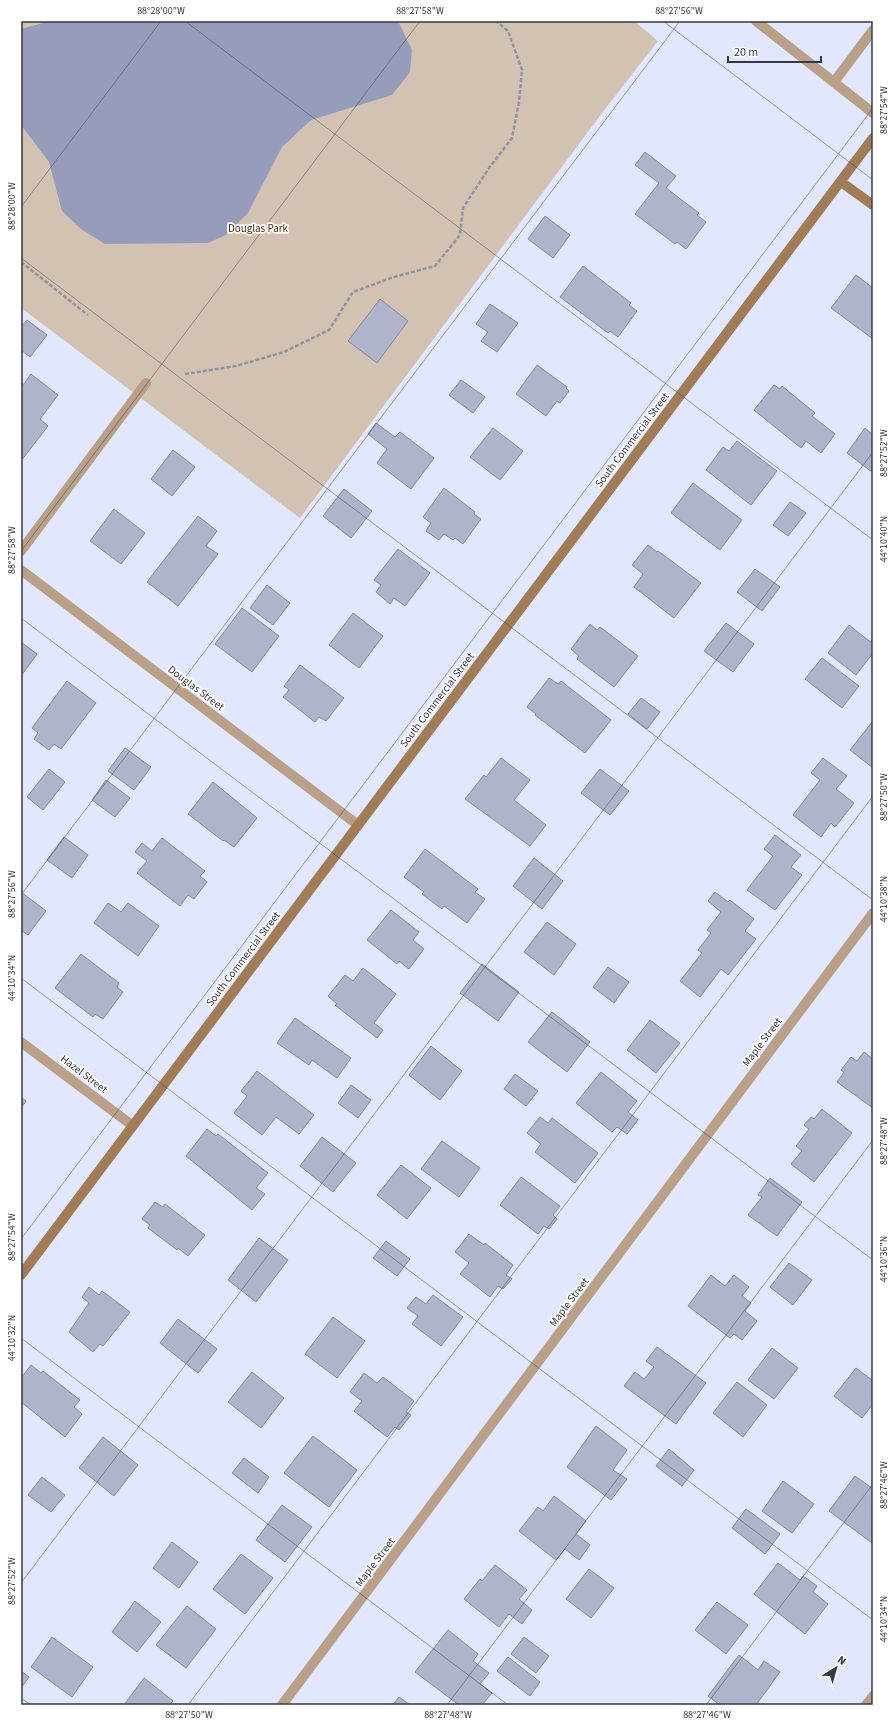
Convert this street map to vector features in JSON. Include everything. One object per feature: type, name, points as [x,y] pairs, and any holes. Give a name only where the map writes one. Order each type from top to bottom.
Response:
[{"type":"main road","name":"South Commercial Street","points":[[21,1275],[873,138]]},
{"type":"main road","points":[[841,182],[873,205]]},
{"type":"street","points":[[756,21],[873,113]]},
{"type":"street","points":[[834,82],[873,30]]},
{"type":"street","points":[[21,551],[146,383]]},
{"type":"street","name":"Douglas Street","points":[[21,570],[358,825]]},
{"type":"street","name":"Maple Street","points":[[282,1705],[873,913]]},
{"type":"street","name":"Hazel Street","points":[[21,1042],[133,1126]]},
{"type":"street","points":[[866,1705],[873,1696]]},
{"type":"path","points":[[185,374],[236,366],[284,352],[329,330],[353,292],[394,277],[435,266],[460,235],[463,208],[489,168],[512,138],[519,102],[522,70],[508,31],[496,21]]},
{"type":"path","points":[[21,262],[88,315]]},
{"type":"green space","name":"Douglas Park","points":[[21,21],[634,21],[658,41],[605,109],[300,518],[21,308]]},
{"type":"water","points":[[50,21],[398,21],[412,50],[410,72],[392,95],[311,120],[282,147],[248,213],[226,235],[208,243],[105,244],[81,229],[62,211],[49,162],[21,125],[21,29]]},
{"type":"building","points":[[645,152],[676,176],[666,188],[699,213],[697,215],[706,222],[686,249],[677,242],[675,244],[635,214],[659,183],[635,165]]},
{"type":"building","points":[[545,216],[570,235],[553,258],[528,239]]},
{"type":"building","points":[[583,266],[631,303],[629,305],[637,311],[618,337],[610,331],[608,333],[560,297]]},
{"type":"building","points":[[856,275],[873,288],[873,339],[831,308]]},
{"type":"building","points":[[380,299],[408,321],[377,363],[348,341]]},
{"type":"building","points":[[490,304],[518,323],[497,352],[481,341],[488,332],[476,324]]},
{"type":"building","points":[[27,320],[47,335],[30,357],[21,350],[21,327]]},
{"type":"building","points":[[537,365],[567,387],[566,388],[569,391],[560,403],[557,401],[546,416],[516,394]]},
{"type":"building","points":[[31,374],[58,395],[40,419],[48,426],[21,461],[21,388]]},
{"type":"building","points":[[461,380],[485,397],[473,413],[449,395]]},
{"type":"building","points":[[774,385],[780,389],[782,386],[815,413],[812,416],[835,434],[821,453],[806,441],[801,448],[754,410]]},
{"type":"building","points":[[376,423],[395,437],[400,432],[434,458],[411,489],[377,463],[387,449],[368,434]]},
{"type":"building","points":[[493,428],[523,451],[500,480],[470,457]]},
{"type":"building","points":[[865,428],[873,435],[872,472],[847,453]]},
{"type":"building","points":[[737,441],[777,471],[751,505],[706,470],[723,447],[729,451]]},
{"type":"building","points":[[173,450],[195,467],[172,496],[151,479]]},
{"type":"building","points":[[693,483],[742,520],[720,550],[671,513]]},
{"type":"building","points":[[444,488],[475,512],[474,514],[481,519],[463,544],[455,538],[453,540],[444,534],[439,540],[426,531],[431,523],[423,517]]},
{"type":"building","points":[[344,489],[372,511],[351,538],[323,516]]},
{"type":"building","points":[[790,502],[806,513],[788,536],[773,525]]},
{"type":"building","points":[[114,509],[145,533],[121,564],[90,541]]},
{"type":"building","points":[[198,516],[217,531],[206,546],[218,554],[178,606],[147,582]]},
{"type":"building","points":[[648,545],[701,583],[674,618],[634,587],[643,574],[632,565]]},
{"type":"building","points":[[398,549],[430,573],[405,606],[394,598],[390,604],[376,592],[381,585],[374,580]]},
{"type":"building","points":[[755,569],[780,587],[762,611],[737,592]]},
{"type":"building","points":[[267,585],[290,603],[273,625],[250,608]]},
{"type":"building","points":[[242,608],[279,636],[252,672],[215,644]]},
{"type":"building","points":[[353,613],[383,636],[359,668],[329,645]]},
{"type":"building","points":[[726,623],[754,644],[733,672],[704,651]]},
{"type":"building","points":[[590,624],[597,630],[600,627],[638,656],[614,687],[577,659],[579,656],[571,649]]},
{"type":"building","points":[[849,625],[873,644],[873,653],[856,675],[828,653]]},
{"type":"building","points":[[21,642],[37,654],[21,676]]},
{"type":"building","points":[[822,658],[859,686],[842,708],[805,679]]},
{"type":"building","points":[[300,665],[344,698],[326,721],[319,717],[315,722],[283,697],[289,690],[284,686]]},
{"type":"building","points":[[549,678],[558,684],[561,681],[611,720],[585,753],[535,715],[536,714],[527,707]]},
{"type":"building","points":[[67,681],[96,703],[61,749],[54,744],[49,750],[34,739],[38,733],[32,728]]},
{"type":"building","points":[[641,698],[660,712],[647,729],[628,714]]},
{"type":"building","points":[[873,721],[873,768],[850,750]]},
{"type":"building","points":[[125,748],[151,767],[134,790],[108,771]]},
{"type":"building","points":[[501,758],[530,780],[514,800],[546,825],[530,846],[465,799],[484,775],[486,777]]},
{"type":"building","points":[[823,758],[847,776],[836,789],[854,803],[835,827],[831,823],[821,837],[793,815],[820,780],[811,773]]},
{"type":"building","points":[[49,769],[65,782],[43,810],[27,797]]},
{"type":"building","points":[[600,769],[629,791],[610,815],[581,793]]},
{"type":"building","points":[[106,780],[130,798],[115,817],[92,800]]},
{"type":"building","points":[[213,782],[257,818],[234,847],[224,840],[223,841],[188,814]]},
{"type":"building","points":[[775,835],[801,855],[791,867],[802,875],[775,910],[747,890],[773,856],[764,849]]},
{"type":"building","points":[[64,837],[88,855],[72,878],[47,860]]},
{"type":"building","points":[[162,838],[205,871],[200,876],[207,882],[194,899],[188,895],[180,906],[137,873],[147,861],[135,852],[142,843],[152,851]]},
{"type":"building","points":[[425,849],[478,889],[475,892],[485,899],[467,923],[444,906],[442,909],[422,894],[424,892],[404,877]]},
{"type":"building","points":[[534,858],[563,881],[542,909],[513,886]]},
{"type":"building","points":[[21,892],[46,911],[28,935],[21,930]]},
{"type":"building","points":[[715,892],[728,902],[730,900],[754,919],[745,931],[756,939],[728,975],[721,969],[700,997],[680,981],[702,953],[698,950],[711,933],[707,930],[721,912],[708,901]]},
{"type":"building","points":[[108,903],[121,912],[128,903],[159,926],[138,956],[94,923]]},
{"type":"building","points":[[391,910],[419,932],[413,940],[424,949],[409,969],[399,961],[397,964],[367,940]]},
{"type":"building","points":[[547,922],[576,944],[554,975],[524,952]]},
{"type":"building","points":[[81,954],[119,983],[117,987],[123,992],[103,1019],[95,1014],[93,1017],[55,988]]},
{"type":"building","points":[[482,964],[519,992],[498,1021],[460,993]]},
{"type":"building","points":[[608,967],[629,982],[614,1003],[593,987]]},
{"type":"building","points":[[363,968],[396,994],[374,1023],[383,1030],[377,1038],[335,1005],[337,1004],[328,996],[345,975],[353,981]]},
{"type":"building","points":[[552,1012],[590,1042],[567,1072],[528,1042]]},
{"type":"building","points":[[295,1018],[351,1058],[337,1078],[312,1060],[309,1065],[277,1043]]},
{"type":"building","points":[[650,1020],[680,1043],[656,1073],[627,1050]]},
{"type":"building","points":[[431,1046],[462,1071],[440,1100],[409,1075]]},
{"type":"building","points":[[864,1052],[873,1059],[873,1108],[837,1082],[844,1072],[841,1070],[851,1057],[857,1061]]},
{"type":"building","points":[[257,1071],[314,1115],[299,1134],[276,1117],[262,1135],[234,1113],[247,1096],[241,1091]]},
{"type":"building","points":[[601,1072],[637,1101],[628,1112],[638,1120],[627,1134],[617,1127],[612,1132],[576,1103]]},
{"type":"building","points":[[515,1074],[538,1091],[526,1106],[504,1089]]},
{"type":"building","points":[[351,1085],[371,1100],[358,1118],[338,1103]]},
{"type":"building","points":[[21,1097],[26,1101],[21,1108]]},
{"type":"building","points":[[822,1109],[852,1133],[814,1182],[791,1164],[802,1151],[796,1146],[809,1129],[804,1125],[811,1117],[814,1119]]},
{"type":"building","points":[[540,1117],[548,1123],[552,1118],[598,1153],[575,1183],[535,1152],[541,1144],[527,1133]]},
{"type":"building","points":[[207,1129],[216,1136],[218,1134],[268,1173],[256,1188],[265,1194],[252,1210],[186,1156]]},
{"type":"building","points":[[322,1137],[356,1163],[333,1192],[300,1166]]},
{"type":"building","points":[[442,1141],[480,1168],[459,1197],[421,1169]]},
{"type":"building","points":[[401,1165],[431,1188],[407,1219],[377,1195]]},
{"type":"building","points":[[521,1177],[560,1206],[553,1215],[557,1219],[549,1229],[544,1226],[538,1234],[500,1205]]},
{"type":"building","points":[[770,1178],[802,1202],[777,1236],[748,1215],[762,1197],[758,1195]]},
{"type":"building","points":[[155,1202],[163,1207],[165,1204],[205,1235],[188,1256],[178,1248],[177,1250],[148,1228],[150,1225],[142,1219]]},
{"type":"building","points":[[469,1234],[484,1245],[485,1243],[513,1265],[506,1275],[512,1279],[503,1289],[498,1286],[490,1297],[460,1274],[469,1263],[455,1252]]},
{"type":"building","points":[[259,1238],[288,1260],[256,1302],[228,1280]]},
{"type":"building","points":[[386,1241],[410,1259],[397,1276],[373,1258]]},
{"type":"building","points":[[789,1263],[812,1280],[793,1305],[770,1287]]},
{"type":"building","points":[[711,1275],[725,1286],[734,1275],[749,1287],[742,1296],[751,1303],[745,1311],[757,1321],[742,1340],[734,1334],[730,1338],[688,1306]]},
{"type":"building","points":[[89,1287],[99,1295],[102,1291],[130,1312],[103,1346],[100,1344],[93,1352],[69,1332],[89,1303],[82,1297]]},
{"type":"building","points":[[433,1295],[463,1317],[441,1346],[412,1324],[418,1316],[407,1308],[416,1297],[426,1304]]},
{"type":"building","points":[[333,1317],[365,1341],[337,1378],[305,1354]]},
{"type":"building","points":[[178,1319],[217,1349],[198,1373],[160,1343]]},
{"type":"building","points":[[657,1347],[706,1383],[676,1424],[624,1386],[635,1372],[644,1379],[654,1367],[646,1361]]},
{"type":"building","points":[[772,1348],[798,1368],[774,1399],[748,1380]]},
{"type":"building","points":[[31,1365],[41,1373],[43,1371],[80,1400],[74,1407],[82,1414],[65,1437],[21,1402],[21,1378]]},
{"type":"building","points":[[856,1368],[873,1381],[873,1404],[862,1418],[834,1396]]},
{"type":"building","points":[[252,1372],[284,1398],[261,1428],[228,1402]]},
{"type":"building","points":[[364,1373],[377,1383],[383,1377],[414,1401],[406,1412],[411,1415],[399,1430],[395,1427],[387,1437],[354,1411],[362,1401],[350,1392]]},
{"type":"building","points":[[737,1382],[767,1405],[743,1437],[713,1413]]},
{"type":"building","points":[[596,1426],[627,1450],[613,1470],[627,1479],[611,1500],[567,1467]]},
{"type":"building","points":[[313,1436],[357,1470],[329,1507],[284,1473]]},
{"type":"building","points":[[103,1437],[138,1465],[114,1496],[79,1468]]},
{"type":"building","points":[[669,1449],[694,1470],[682,1486],[656,1466]]},
{"type":"building","points":[[244,1458],[269,1477],[258,1493],[232,1473]]},
{"type":"building","points":[[855,1476],[873,1489],[872,1543],[829,1511]]},
{"type":"building","points":[[42,1477],[65,1495],[51,1512],[28,1495]]},
{"type":"building","points":[[783,1481],[814,1504],[792,1533],[762,1511]]},
{"type":"building","points":[[554,1496],[586,1521],[576,1534],[590,1545],[579,1560],[565,1549],[556,1560],[519,1531],[538,1507],[543,1511]]},
{"type":"building","points":[[282,1505],[312,1527],[285,1562],[256,1540]]},
{"type":"building","points":[[746,1509],[780,1534],[765,1554],[732,1528]]},
{"type":"building","points":[[172,1542],[198,1562],[179,1588],[153,1568]]},
{"type":"building","points":[[241,1554],[273,1578],[245,1614],[213,1589]]},
{"type":"building","points":[[778,1563],[800,1580],[803,1576],[817,1586],[813,1592],[828,1604],[805,1634],[754,1594]]},
{"type":"building","points":[[495,1565],[527,1590],[519,1599],[532,1610],[522,1624],[509,1614],[499,1627],[464,1599],[480,1579],[482,1581]]},
{"type":"building","points":[[589,1569],[614,1588],[591,1618],[566,1599]]},
{"type":"building","points":[[135,1601],[161,1622],[137,1652],[112,1632]]},
{"type":"building","points":[[717,1602],[748,1625],[726,1654],[695,1630]]},
{"type":"building","points":[[187,1606],[216,1629],[186,1668],[156,1645]]},
{"type":"building","points":[[448,1630],[478,1654],[473,1661],[489,1673],[480,1684],[492,1693],[482,1705],[459,1705],[415,1672]]},
{"type":"building","points":[[52,1637],[93,1667],[72,1697],[31,1667]]},
{"type":"building","points":[[524,1637],[549,1656],[536,1673],[511,1654]]},
{"type":"building","points":[[739,1655],[758,1670],[764,1661],[780,1672],[756,1705],[720,1705],[708,1696]]},
{"type":"building","points":[[508,1657],[540,1682],[530,1696],[497,1671]]},
{"type":"building","points":[[21,1671],[29,1677],[21,1688]]},
{"type":"building","points":[[144,1678],[173,1701],[169,1705],[124,1705]]},
{"type":"building","points":[[399,1697],[410,1705],[393,1705]]}]
